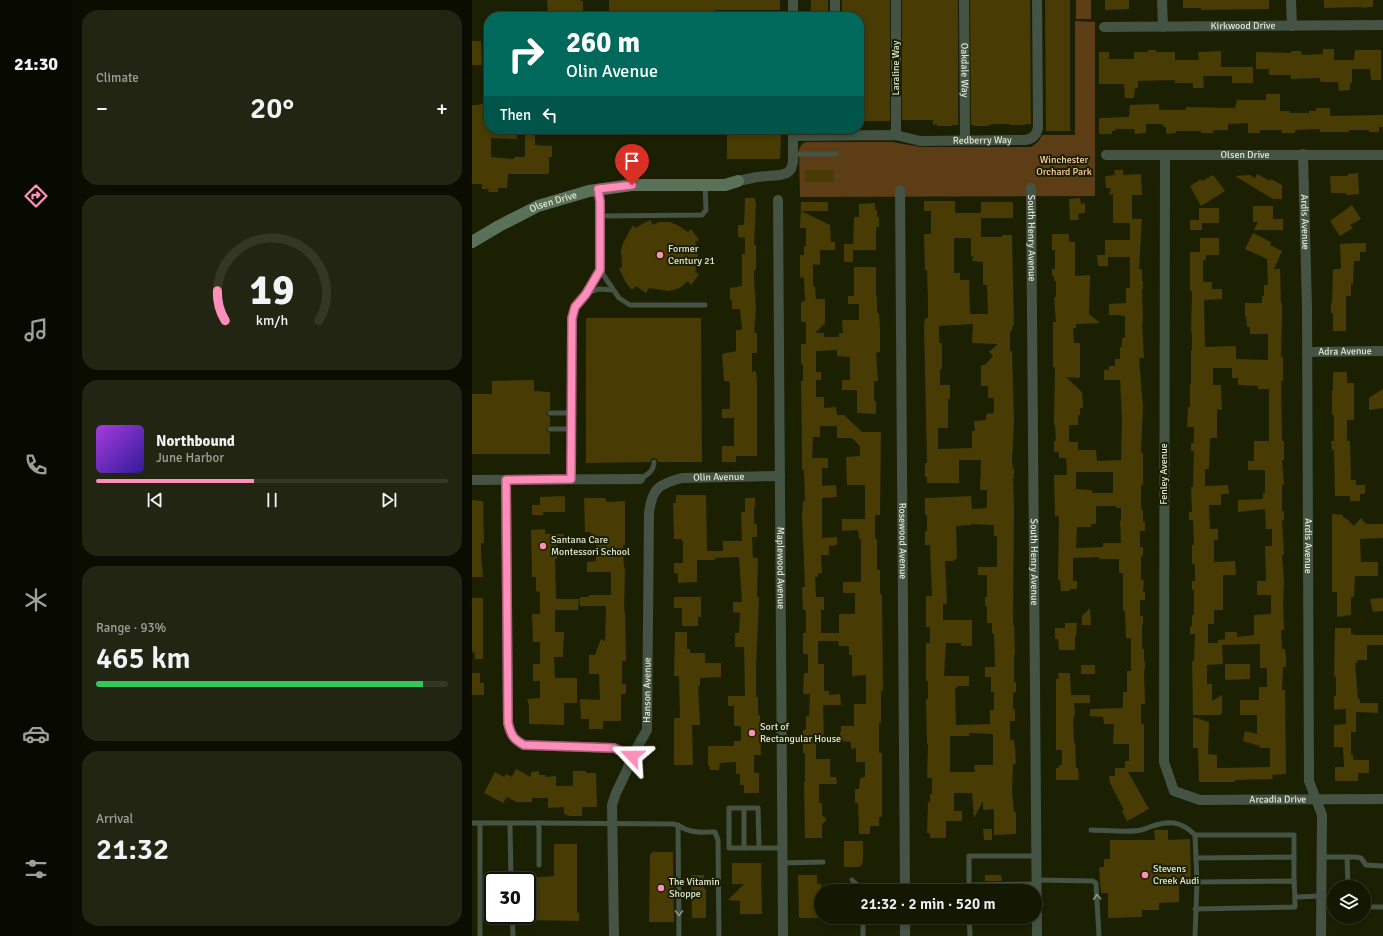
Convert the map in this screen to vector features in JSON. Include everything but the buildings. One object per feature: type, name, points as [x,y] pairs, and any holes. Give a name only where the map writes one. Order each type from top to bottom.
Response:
[{"type":"street","points":[[792,0],[793,12]]},
{"type":"street","points":[[835,0],[835,12]]},
{"type":"street","name":"Laraline Way","points":[[896,0],[896,135]]},
{"type":"street","name":"Oakdale Way","points":[[964,0],[965,140]]},
{"type":"street","name":"Redberry Way","points":[[864,133],[896,135],[920,141],[1026,140],[1033,138],[1037,133],[1038,128],[1037,0]]},
{"type":"street","points":[[1162,0],[1163,27]]},
{"type":"street","points":[[1291,0],[1292,26]]},
{"type":"street","name":"Kirkwood Drive","points":[[1104,27],[1383,25]]},
{"type":"street","points":[[738,181],[757,176],[780,175],[787,173],[791,169],[793,162],[793,134]]},
{"type":"street","name":"Ardis Avenue","points":[[1303,154],[1307,352],[1309,781],[1322,816],[1321,936]]},
{"type":"street","name":"Olsen Drive","points":[[1106,155],[1383,155]]},
{"type":"street","name":"Fenley Avenue","points":[[1165,155],[1164,762],[1174,790]]},
{"type":"street","name":"Olsen Drive","points":[[472,242],[538,206],[598,189],[632,185],[725,185],[738,181]]},
{"type":"street","name":"South Henry Avenue","points":[[1031,188],[1037,936]]},
{"type":"street","name":"Rosewood Avenue","points":[[900,190],[905,884]]},
{"type":"street","name":"Maplewood Avenue","points":[[778,200],[783,936]]},
{"type":"street","name":"Adra Avenue","points":[[1307,352],[1383,351]]},
{"type":"street","name":"Olin Avenue","points":[[660,486],[667,482],[682,478],[780,476]]},
{"type":"street","points":[[472,480],[640,479]]},
{"type":"street","points":[[506,480],[508,723],[510,732],[515,740],[524,745],[614,748],[632,756]]},
{"type":"street","name":"Hanson Avenue","points":[[614,936],[611,823],[612,805],[632,756],[647,730],[649,513],[651,501],[655,491],[660,486]]},
{"type":"street","name":"Arcadia Drive","points":[[1174,790],[1200,800],[1383,799]]},
{"type":"street","points":[[905,924],[905,936]]},
{"type":"lane","points":[[793,154],[836,154]]},
{"type":"lane","points":[[600,216],[702,215],[706,210],[705,185]]},
{"type":"lane","points":[[571,479],[572,318],[575,307],[586,294],[600,270],[600,201],[598,189]]},
{"type":"lane","points":[[600,270],[619,298],[630,305],[706,305]]},
{"type":"lane","points":[[586,294],[599,289],[614,290]]},
{"type":"lane","points":[[550,413],[571,413]]},
{"type":"lane","points":[[550,429],[571,429]]},
{"type":"lane","points":[[640,479],[649,473],[654,466],[654,462]]},
{"type":"lane","points":[[759,848],[758,808],[729,808],[729,848],[759,848],[782,848]]},
{"type":"lane","points":[[744,808],[744,848]]},
{"type":"lane","points":[[1091,830],[1140,830],[1170,822],[1180,824],[1195,836],[1294,835],[1295,907],[1195,909]]},
{"type":"lane","points":[[472,823],[673,824],[691,831],[715,832],[718,840],[719,936]]},
{"type":"lane","points":[[480,823],[480,936]]},
{"type":"lane","points":[[537,823],[539,827],[539,865]]},
{"type":"lane","points":[[510,824],[511,872]]},
{"type":"lane","points":[[678,825],[679,936]]},
{"type":"lane","points":[[1195,836],[1197,882],[1195,936]]},
{"type":"lane","points":[[969,884],[969,856],[1036,856]]},
{"type":"lane","points":[[1196,858],[1294,857]]},
{"type":"lane","points":[[1322,857],[1361,858],[1366,865],[1383,866]]},
{"type":"lane","points":[[1347,857],[1348,880]]},
{"type":"lane","points":[[782,863],[823,862]]},
{"type":"lane","points":[[852,880],[856,884]]},
{"type":"lane","points":[[992,884],[1094,881],[1096,883],[1099,936]]},
{"type":"lane","points":[[1197,882],[1294,881]]},
{"type":"lane","points":[[1295,897],[1321,896]]},
{"type":"lane","points":[[1371,907],[1383,907]]},
{"type":"lane","points":[[512,924],[513,936]]},
{"type":"lane","points":[[863,924],[863,936]]},
{"type":"lane","points":[[969,924],[970,936]]},
{"type":"green space","points":[[1076,0],[1091,0],[1091,19],[1076,19]]},
{"type":"green space","name":"Winchester Orchard Park","points":[[1075,21],[1095,22],[1095,196],[800,197],[799,149],[802,144],[806,142],[892,142],[921,147],[1031,147],[1038,142],[1042,135],[1075,135]]},
{"type":"place","name":"Former Century 21","points":[[660,255]]},
{"type":"place","name":"Santana Care Montessori School","points":[[543,546]]},
{"type":"place","name":"Sort of Rectangular House","points":[[752,733]]},
{"type":"place","name":"Stevens Creek Audi","points":[[1145,875]]},
{"type":"place","name":"The Vitamin Shoppe","points":[[661,888]]},
{"type":"route","points":[[632,185],[598,189],[600,201],[600,270],[586,294],[575,307],[572,318],[571,479],[506,480],[508,723],[510,732],[515,740],[524,745],[534,747],[614,748],[632,756]]}]
